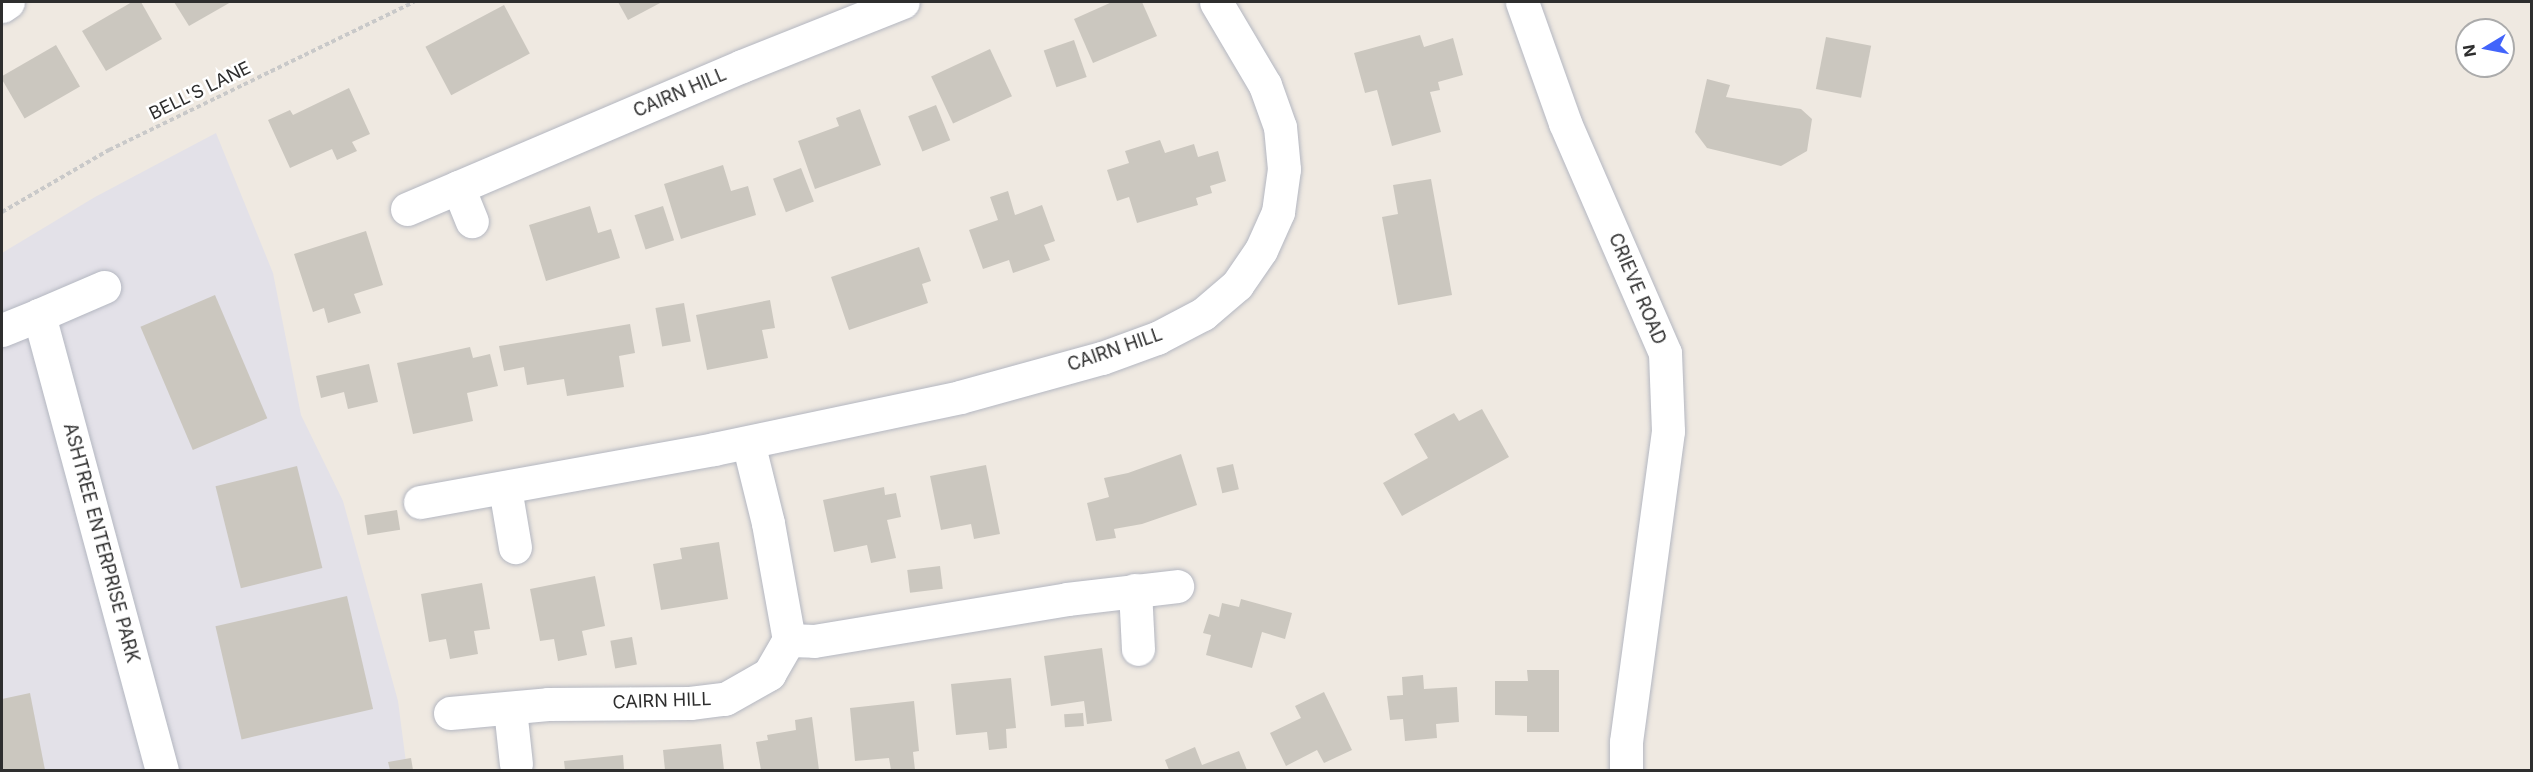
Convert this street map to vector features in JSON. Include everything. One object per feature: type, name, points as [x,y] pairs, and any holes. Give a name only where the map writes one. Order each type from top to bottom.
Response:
[{"type":"street","points":[[2,6],[8,2]]},
{"type":"street","name":"CAIRN HILL","points":[[407,209],[742,66],[903,2]]},
{"type":"street","name":"CAIRN HILL","points":[[420,502],[748,442],[960,397],[1102,358],[1157,338],[1203,314],[1237,285],[1261,250],[1278,212],[1284,169],[1280,127],[1265,85],[1216,2]]},
{"type":"street","name":"CRIEVE ROAD","points":[[1522,2],[1565,123],[1665,353],[1668,431],[1626,742],[1626,771]]},
{"type":"street","points":[[458,187],[472,221]]},
{"type":"street","points":[[2,330],[104,287]]},
{"type":"street","name":"ASHTREE ENTERPRISE PARK","points":[[39,315],[162,771]]},
{"type":"street","points":[[748,442],[768,523],[789,640],[814,641],[1135,590],[1177,586]]},
{"type":"street","points":[[505,488],[515,548]]},
{"type":"street","points":[[1135,590],[1138,649]]},
{"type":"street","name":"CAIRN HILL","points":[[450,713],[548,704],[690,703],[725,699],[769,674],[789,640]]},
{"type":"street","points":[[510,709],[516,764]]},
{"type":"path","name":"BELL'S LANE","points":[[2,212],[109,150],[414,2]]},
{"type":"shaded area","points":[[216,133],[273,273],[301,415],[343,501],[398,701],[407,770],[2,770],[2,253],[95,197]]},
{"type":"building","points":[[132,2],[141,2],[162,39],[106,71],[82,31]]},
{"type":"building","points":[[174,2],[231,2],[189,26]]},
{"type":"building","points":[[618,2],[662,2],[628,20]]},
{"type":"building","points":[[1112,2],[1142,2],[1157,36],[1093,63],[1074,19]]},
{"type":"building","points":[[504,5],[530,54],[451,95],[425,47]]},
{"type":"building","points":[[1420,35],[1424,47],[1453,38],[1463,75],[1438,82],[1440,90],[1430,92],[1441,132],[1392,146],[1377,90],[1365,93],[1354,53]]},
{"type":"building","points":[[1826,37],[1871,46],[1861,98],[1816,89]]},
{"type":"building","points":[[1074,40],[1087,77],[1056,87],[1044,50]]},
{"type":"building","points":[[56,45],[80,87],[25,119],[2,76]]},
{"type":"building","points":[[990,49],[1012,96],[953,124],[931,76]]},
{"type":"building","points":[[1707,79],[1730,85],[1726,97],[1801,109],[1812,119],[1807,151],[1781,166],[1707,148],[1695,132]]},
{"type":"building","points":[[349,88],[370,134],[352,142],[357,151],[337,160],[332,149],[290,168],[268,120],[290,110],[293,115]]},
{"type":"building","points":[[936,105],[950,140],[922,151],[908,116]]},
{"type":"building","points":[[860,109],[881,165],[815,189],[798,141],[839,126],[836,118]]},
{"type":"building","points":[[1160,140],[1165,153],[1194,144],[1198,157],[1218,151],[1226,181],[1210,186],[1212,193],[1196,198],[1198,205],[1137,223],[1129,197],[1117,201],[1107,170],[1129,163],[1125,151]]},
{"type":"building","points":[[723,165],[731,191],[748,186],[756,215],[681,239],[664,184]]},
{"type":"building","points":[[801,168],[814,202],[786,212],[773,179]]},
{"type":"building","points":[[1431,179],[1452,295],[1398,305],[1382,217],[1398,214],[1393,185]]},
{"type":"building","points":[[1008,191],[1015,215],[1042,205],[1055,241],[1044,245],[1050,260],[1013,273],[1009,260],[983,269],[969,230],[998,220],[990,197]]},
{"type":"building","points":[[590,206],[598,233],[611,229],[620,258],[546,281],[529,225]]},
{"type":"building","points":[[663,206],[674,240],[646,250],[634,215]]},
{"type":"building","points":[[366,231],[383,285],[354,294],[361,313],[328,323],[324,308],[313,312],[294,254]]},
{"type":"building","points":[[919,247],[931,281],[922,284],[928,303],[849,330],[831,277]]},
{"type":"building","points":[[215,295],[267,418],[193,450],[140,327]]},
{"type":"building","points":[[770,300],[775,328],[762,330],[768,358],[707,370],[696,315]]},
{"type":"building","points":[[684,303],[691,341],[662,346],[655,308]]},
{"type":"building","points":[[630,324],[635,353],[619,356],[624,387],[567,396],[564,379],[527,385],[524,367],[504,371],[499,346]]},
{"type":"building","points":[[470,347],[473,358],[490,354],[498,386],[467,393],[473,421],[413,434],[397,363]]},
{"type":"building","points":[[369,364],[378,402],[348,409],[344,392],[321,398],[316,376]]},
{"type":"building","points":[[1482,409],[1509,457],[1402,516],[1383,483],[1428,458],[1414,434],[1454,413],[1459,421]]},
{"type":"building","points":[[1181,454],[1197,505],[1142,524],[1114,529],[1116,538],[1096,541],[1087,503],[1109,497],[1104,478],[1128,473]]},
{"type":"building","points":[[1233,464],[1239,489],[1222,493],[1216,468]]},
{"type":"building","points":[[986,465],[1000,534],[974,539],[971,524],[941,530],[930,476]]},
{"type":"building","points":[[297,466],[322,568],[241,588],[215,486]]},
{"type":"building","points":[[884,487],[885,495],[896,493],[901,517],[887,520],[896,558],[871,563],[867,545],[834,552],[823,500]]},
{"type":"building","points":[[397,510],[400,530],[368,535],[364,515]]},
{"type":"building","points":[[719,542],[728,599],[661,610],[653,564],[682,559],[680,548]]},
{"type":"building","points":[[940,566],[943,589],[910,593],[907,570]]},
{"type":"building","points":[[595,576],[605,626],[582,631],[587,655],[558,661],[554,639],[540,641],[530,589]]},
{"type":"building","points":[[482,583],[490,629],[474,631],[478,654],[450,659],[446,639],[429,642],[421,594]]},
{"type":"building","points":[[347,596],[373,709],[242,739],[215,626]]},
{"type":"building","points":[[1241,599],[1292,613],[1285,639],[1262,632],[1252,668],[1206,655],[1211,635],[1203,633],[1209,614],[1219,617],[1222,603],[1239,607]]},
{"type":"building","points":[[632,637],[637,665],[615,668],[610,641]]},
{"type":"building","points":[[1102,648],[1112,721],[1087,724],[1084,701],[1051,706],[1044,656]]},
{"type":"building","points":[[1527,670],[1559,670],[1559,732],[1527,732],[1527,716],[1495,715],[1495,681],[1528,681]]},
{"type":"building","points":[[1423,675],[1424,689],[1457,687],[1459,722],[1436,724],[1437,738],[1405,741],[1403,719],[1390,720],[1387,696],[1403,695],[1402,677]]},
{"type":"building","points":[[1011,678],[1016,728],[1006,729],[1007,748],[989,750],[987,732],[956,735],[951,684]]},
{"type":"building","points":[[1324,692],[1352,750],[1324,763],[1317,750],[1286,766],[1270,733],[1301,718],[1295,706]]},
{"type":"building","points":[[30,693],[45,770],[2,770],[2,699]]},
{"type":"building","points":[[914,701],[919,751],[913,752],[915,770],[891,770],[889,758],[855,761],[850,708]]},
{"type":"building","points":[[1083,713],[1084,726],[1065,727],[1064,714]]},
{"type":"building","points":[[812,717],[819,770],[761,770],[756,742],[768,740],[767,735],[796,730],[795,720]]},
{"type":"building","points":[[721,744],[724,770],[665,770],[663,750]]},
{"type":"building","points":[[1195,747],[1202,765],[1239,751],[1247,770],[1169,770],[1165,760]]},
{"type":"building","points":[[623,755],[624,770],[565,770],[564,761]]},
{"type":"building","points":[[411,758],[413,770],[390,770],[388,762]]}]
